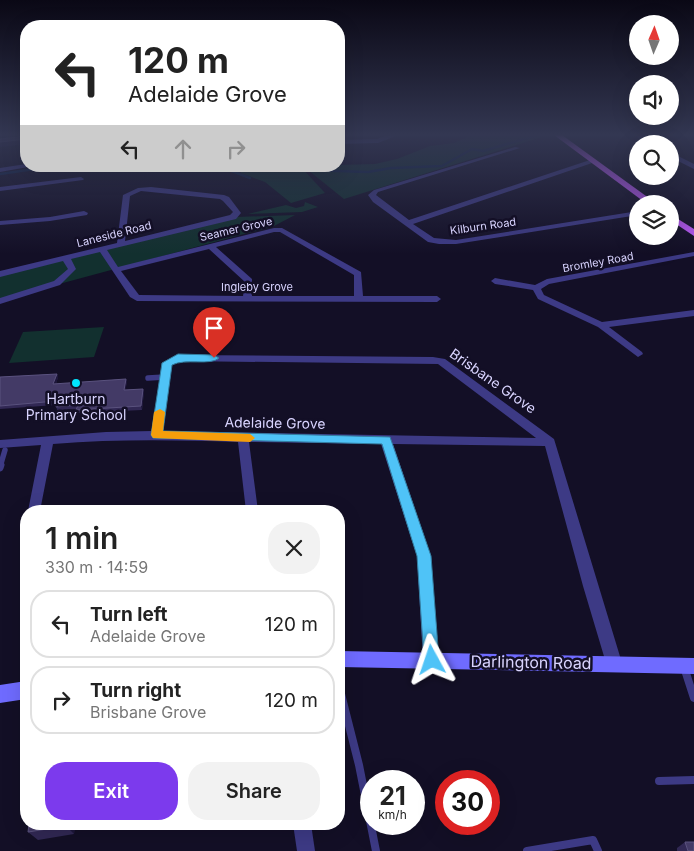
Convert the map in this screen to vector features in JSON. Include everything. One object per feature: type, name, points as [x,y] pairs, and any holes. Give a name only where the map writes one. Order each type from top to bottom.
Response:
[{"type":"main road","points":[[612,175],[640,195]]},
{"type":"main road","points":[[679,222],[694,233]]},
{"type":"street","name":"Kilburn Road","points":[[431,175],[373,193],[373,197],[376,200],[430,240],[448,243],[629,214]]},
{"type":"street","points":[[408,223],[552,175]]},
{"type":"street","points":[[0,188],[71,182],[81,179]]},
{"type":"street","name":"Laneside Road","points":[[0,274],[233,217],[237,214],[237,211],[226,199],[221,197],[151,188],[140,189],[128,195],[121,243]]},
{"type":"street","points":[[0,223],[84,213]]},
{"type":"street","name":"Seamer Grove","points":[[116,270],[210,246],[247,239],[274,230],[282,230],[358,274],[359,298]]},
{"type":"street","points":[[210,246],[249,281],[247,298]]},
{"type":"street","name":"Ingleby Grove","points":[[102,248],[133,296],[137,298],[437,299]]},
{"type":"street","name":"Bromley Road","points":[[495,281],[536,288],[546,282],[694,254]]},
{"type":"street","points":[[0,301],[57,283],[72,269],[66,258]]},
{"type":"street","points":[[536,288],[541,298],[601,325],[638,355]]},
{"type":"street","points":[[601,325],[694,313]]},
{"type":"street","name":"Brisbane Grove","points":[[157,435],[167,363],[178,358],[433,360],[441,362],[550,442]]},
{"type":"street","name":"Adelaide Grove","points":[[2,447],[106,436],[157,435],[550,442]]},
{"type":"street","points":[[243,438],[251,505]]},
{"type":"street","points":[[386,440],[424,556],[432,660]]},
{"type":"street","points":[[35,505],[48,441]]},
{"type":"street","points":[[550,442],[590,586],[614,663]]},
{"type":"street","name":"Darlington Road","points":[[345,659],[688,665]]},
{"type":"street","points":[[0,694],[20,691]]},
{"type":"street","points":[[303,830],[306,851]]},
{"type":"lane","points":[[148,378],[165,377]]},
{"type":"lane","points":[[0,468],[2,447]]},
{"type":"lane","points":[[688,665],[694,698]]},
{"type":"lane","points":[[345,710],[359,765],[376,851]]},
{"type":"lane","points":[[659,781],[694,780]]},
{"type":"lane","points":[[528,851],[593,840],[598,851]]},
{"type":"green space","points":[[246,175],[308,175],[325,193],[291,203],[265,182]]},
{"type":"green space","points":[[314,175],[421,175],[344,199]]},
{"type":"green space","points":[[305,202],[318,207],[302,212],[248,214],[286,205],[296,208],[304,206]]},
{"type":"green space","points":[[295,215],[274,226],[0,300],[0,274],[236,217]]},
{"type":"green space","points":[[104,327],[94,357],[9,363],[23,332]]},
{"type":"building","points":[[57,374],[53,384],[126,379],[124,390],[143,389],[141,406],[76,410],[78,405],[56,407],[56,401],[0,406],[0,377]]},
{"type":"building","points":[[685,842],[694,842],[694,851],[688,851]]},
{"type":"waterway","points":[[242,175],[250,178]]},
{"type":"slow traffic","points":[[160,412],[157,435],[250,438]]},
{"type":"place","name":"Hartburn Primary School","points":[[76,383]]},
{"type":"route","points":[[214,358],[178,358],[167,363],[157,435],[386,440],[424,556],[432,660]]}]
